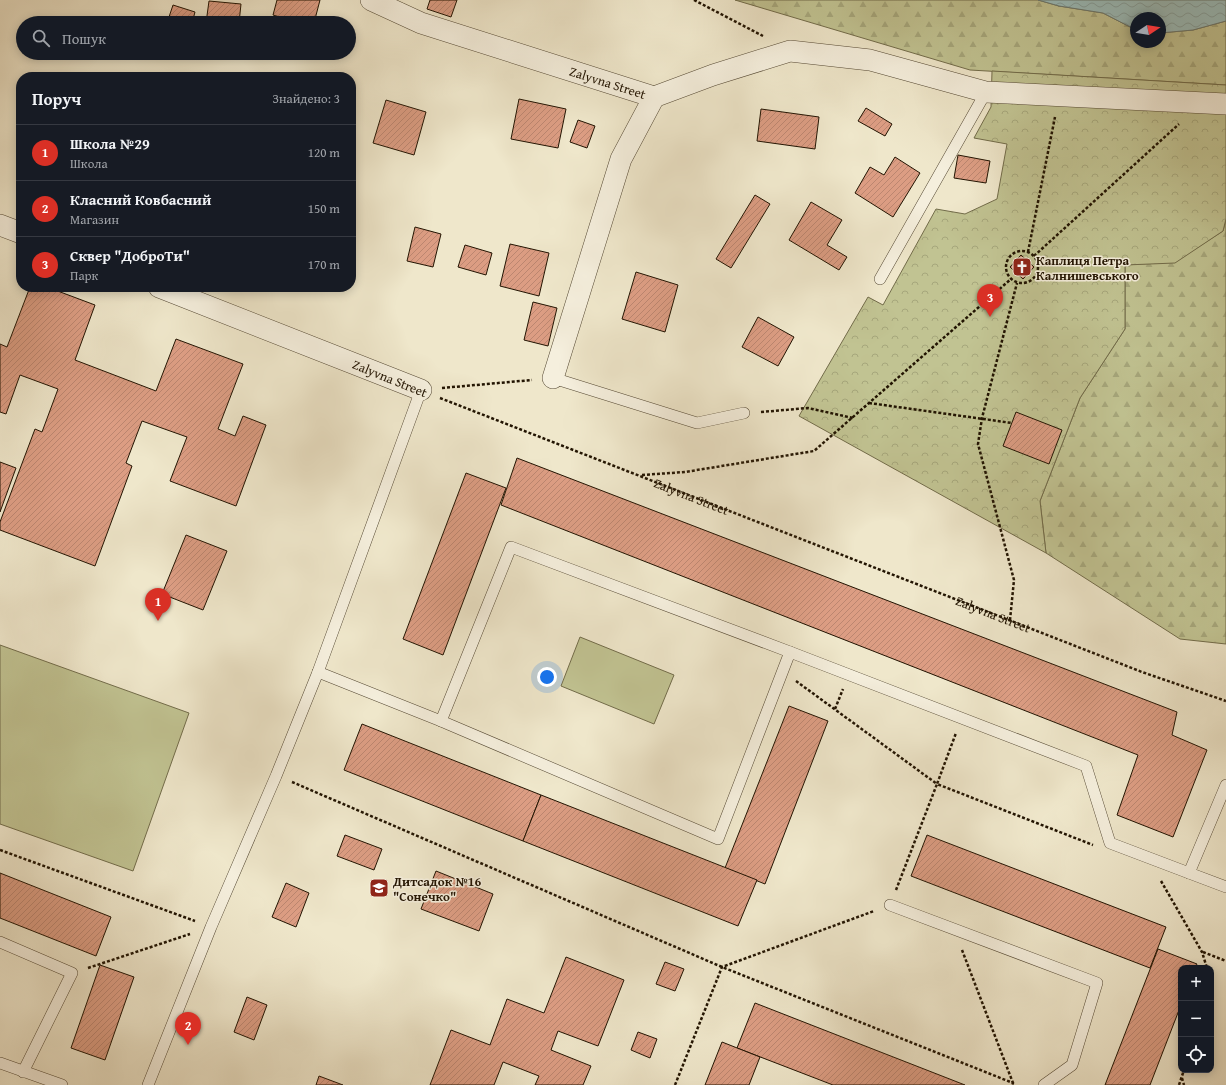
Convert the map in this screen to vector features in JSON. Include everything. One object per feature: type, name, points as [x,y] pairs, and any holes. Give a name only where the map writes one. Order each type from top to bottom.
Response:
[{"type":"street","name":"Zalyvna Street","points":[[371,0],[421,23],[654,97],[621,159],[553,378]]},
{"type":"street","points":[[654,97],[713,75],[790,51],[870,60],[986,92],[1226,104]]},
{"type":"street","points":[[0,224],[16,231]]},
{"type":"street","name":"Zalyvna Street","points":[[172,292],[421,390]]},
{"type":"lane","points":[[880,278],[986,92]]},
{"type":"lane","points":[[553,378],[697,423],[744,413]]},
{"type":"lane","points":[[148,1085],[211,927],[276,776],[318,672],[421,390]]},
{"type":"lane","points":[[441,721],[511,547],[1086,766],[1110,843],[1226,887]]},
{"type":"lane","points":[[318,672],[441,721],[718,839],[790,652]]},
{"type":"lane","points":[[1189,873],[1226,785]]},
{"type":"lane","points":[[890,905],[1097,983],[1072,1064],[1044,1085]]},
{"type":"lane","points":[[0,942],[72,973],[23,1072]]},
{"type":"lane","points":[[0,1063],[62,1085]]},
{"type":"path","points":[[694,0],[790,51]]},
{"type":"path","points":[[1028,252],[1060,95]]},
{"type":"path","points":[[1034,256],[1202,103]]},
{"type":"path","points":[[1017,252],[1028,252],[1034,256],[1039,266],[1036,276],[1027,283],[1017,283],[1011,279],[1006,269],[1008,258],[1017,252]]},
{"type":"path","points":[[640,476],[685,472],[814,451],[1011,279]]},
{"type":"path","points":[[1010,620],[1014,580],[978,444],[982,418],[1017,283]]},
{"type":"path","points":[[421,390],[553,378]]},
{"type":"path","name":"Zalyvna Street","points":[[421,390],[1142,672],[1226,701]]},
{"type":"path","points":[[869,403],[1012,423]]},
{"type":"path","points":[[744,413],[808,408],[853,418]]},
{"type":"path","points":[[783,672],[937,784],[1100,848]]},
{"type":"path","points":[[675,1085],[722,966],[890,905],[962,718]]},
{"type":"path","points":[[276,776],[722,966],[1013,1084]]},
{"type":"path","points":[[0,850],[211,927]]},
{"type":"path","points":[[1157,875],[1202,952],[1206,965]]},
{"type":"path","points":[[72,973],[211,927]]},
{"type":"path","points":[[954,929],[1013,1084]]},
{"type":"path","points":[[1202,952],[1226,961]]},
{"type":"path","points":[[1179,1085],[1183,1073]]},
{"type":"path","points":[[1182,1077],[1184,1085]]},
{"type":"green space","points":[[735,0],[1038,0],[1059,6],[1103,13],[1130,27],[1130,48],[1166,48],[1166,32],[1193,30],[1226,21],[1226,85],[970,70]]},
{"type":"green space","points":[[992,71],[1226,85],[1226,219],[1223,231],[1175,263],[1125,265],[1125,329],[1080,398],[1040,501],[1046,553],[799,416],[868,297],[883,305],[936,209],[965,214],[997,199],[1007,144],[974,138],[991,107]]},
{"type":"green space","points":[[1226,219],[1226,644],[1180,639],[1046,553],[1040,501],[1080,398],[1125,329],[1125,265],[1175,262],[1223,231]]},
{"type":"green space","points":[[580,637],[674,675],[654,724],[561,686]]},
{"type":"green space","points":[[0,645],[189,713],[133,871],[0,824]]},
{"type":"water","points":[[1038,0],[1226,0],[1226,21],[1193,30],[1166,32],[1166,12],[1130,12],[1130,27],[1103,13],[1059,6]]},
{"type":"building","points":[[277,0],[320,0],[316,16],[273,15]]},
{"type":"building","points":[[430,0],[457,0],[451,17],[427,9]]},
{"type":"building","points":[[209,1],[241,4],[240,16],[207,16]]},
{"type":"building","points":[[173,5],[195,12],[194,16],[169,16]]},
{"type":"building","points":[[519,99],[566,109],[558,148],[511,139]]},
{"type":"building","points":[[386,100],[426,112],[414,155],[373,143]]},
{"type":"building","points":[[866,108],[892,124],[885,136],[858,121]]},
{"type":"building","points":[[761,109],[819,117],[815,149],[757,141]]},
{"type":"building","points":[[578,120],[595,126],[587,148],[570,142]]},
{"type":"building","points":[[958,155],[990,161],[986,183],[954,178]]},
{"type":"building","points":[[895,157],[920,173],[893,217],[855,193],[870,167],[884,175]]},
{"type":"building","points":[[755,195],[770,204],[731,268],[716,259]]},
{"type":"building","points":[[811,202],[842,220],[827,245],[847,257],[839,270],[789,240]]},
{"type":"building","points":[[415,227],[441,234],[433,267],[407,261]]},
{"type":"building","points":[[510,244],[549,253],[539,296],[500,286]]},
{"type":"building","points":[[465,245],[492,253],[486,275],[458,267]]},
{"type":"building","name":"Каплиця Петра Калнишевського","points":[[1021,255],[1034,267],[1023,279],[1010,267]]},
{"type":"building","points":[[636,272],[678,285],[665,332],[622,319]]},
{"type":"building","points":[[28,292],[60,292],[95,305],[75,360],[156,391],[176,339],[243,364],[218,429],[235,436],[243,416],[266,425],[236,506],[170,481],[187,437],[142,421],[126,463],[132,466],[95,566],[0,530],[0,522],[35,429],[42,432],[58,389],[20,375],[6,414],[0,412],[0,344],[7,347]]},
{"type":"building","points":[[533,302],[557,308],[548,346],[524,340]]},
{"type":"building","points":[[758,317],[794,337],[778,366],[742,347]]},
{"type":"building","points":[[1016,412],[1062,430],[1049,464],[1003,446]]},
{"type":"building","points":[[517,458],[1177,712],[1172,735],[1207,750],[1173,837],[1117,815],[1138,755],[501,505]]},
{"type":"building","points":[[0,462],[16,468],[0,512]]},
{"type":"building","points":[[466,473],[506,488],[443,655],[403,639]]},
{"type":"building","points":[[186,535],[227,551],[203,610],[162,594]]},
{"type":"building","points":[[789,706],[828,721],[765,884],[725,868]]},
{"type":"building","points":[[362,724],[541,795],[523,841],[344,770]]},
{"type":"building","points":[[541,795],[757,880],[738,926],[523,841]]},
{"type":"building","points":[[345,835],[382,849],[374,870],[337,856]]},
{"type":"building","points":[[927,835],[1166,927],[1150,968],[911,876]]},
{"type":"building","points":[[436,871],[493,894],[479,931],[421,909]]},
{"type":"building","points":[[0,873],[111,917],[96,956],[0,918]]},
{"type":"building","points":[[286,883],[309,893],[296,927],[272,917]]},
{"type":"building","points":[[1158,949],[1197,964],[1178,965],[1178,1013],[1150,1085],[1105,1085]]},
{"type":"building","points":[[566,957],[624,980],[598,1046],[558,1031],[551,1050],[591,1066],[583,1085],[535,1085],[539,1076],[503,1062],[494,1085],[430,1085],[451,1030],[490,1045],[507,999],[544,1013]]},
{"type":"building","points":[[665,962],[684,969],[675,991],[656,984]]},
{"type":"building","points":[[100,965],[134,977],[105,1060],[71,1048]]},
{"type":"building","points":[[247,997],[267,1005],[254,1040],[234,1032]]},
{"type":"building","points":[[755,1003],[965,1085],[833,1085],[737,1048]]},
{"type":"building","points":[[638,1032],[657,1039],[650,1058],[631,1050]]},
{"type":"building","points":[[722,1042],[760,1057],[749,1085],[705,1085]]},
{"type":"building","points":[[319,1076],[343,1085],[316,1085]]},
{"type":"place","name":"Каплиця Петра Калнишевського","points":[[1022,267]]},
{"type":"place","name":"Сквер \"ДоброТи\"","points":[[990,317]]},
{"type":"place","name":"Школа №29","points":[[158,621]]},
{"type":"place","name":"Дитсадок №16 \"Сонечко\"","points":[[379,888]]},
{"type":"place","name":"Класний Ковбасний","points":[[188,1045]]}]
